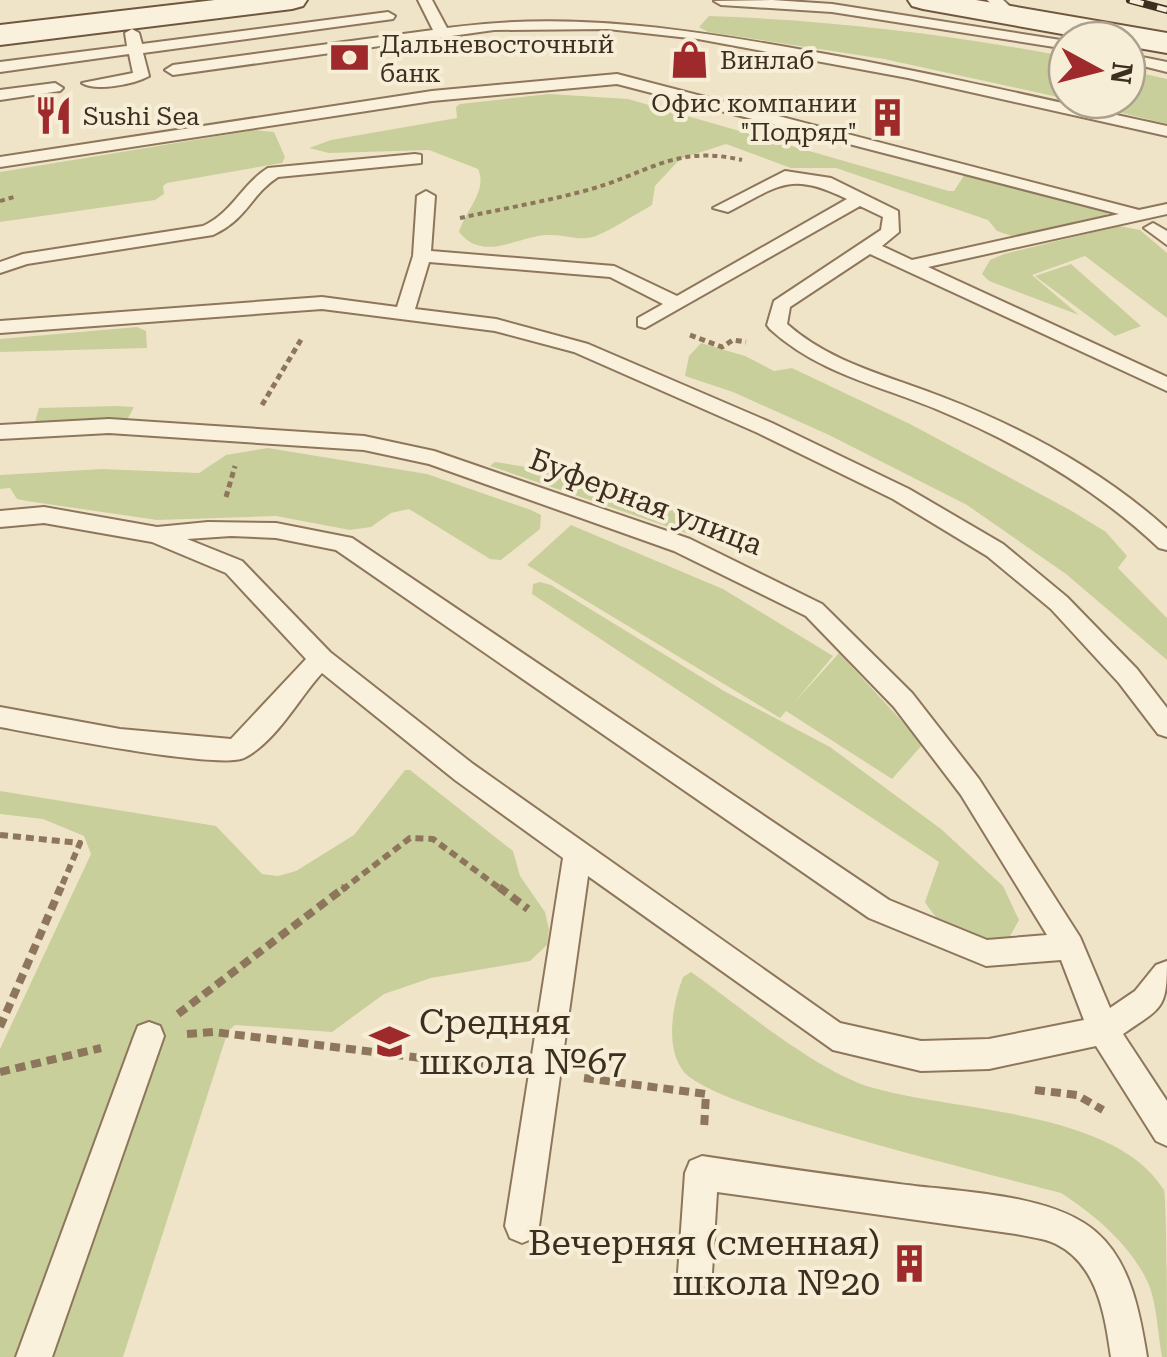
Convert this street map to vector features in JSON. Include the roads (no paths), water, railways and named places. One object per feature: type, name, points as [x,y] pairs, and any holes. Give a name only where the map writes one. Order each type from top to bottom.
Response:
[{"type":"main road","points":[[0,35],[132,34],[292,0]]},
{"type":"main road","points":[[924,0],[1002,6],[1167,43]]},
{"type":"lane","points":[[424,0],[442,33]]},
{"type":"lane","points":[[721,1],[832,8],[1047,42]]},
{"type":"lane","points":[[608,25],[632,11]]},
{"type":"lane","points":[[0,67],[132,34],[388,16]]},
{"type":"lane","points":[[173,70],[442,33],[558,22],[608,25],[698,35],[908,72],[1167,131]]},
{"type":"lane","points":[[90,83],[141,76],[132,34]]},
{"type":"lane","points":[[0,162],[432,96],[617,80],[1107,204],[1153,228]]},
{"type":"lane","points":[[0,94],[56,88]]},
{"type":"lane","points":[[0,268],[23,260],[207,232],[236,213],[255,184],[288,168],[414,159]]},
{"type":"lane","points":[[722,208],[786,176],[825,182],[892,215],[890,232],[781,305],[776,324],[801,349],[945,406],[1065,465],[1151,526],[1167,542]]},
{"type":"lane","points":[[405,312],[422,256],[426,196]]},
{"type":"lane","points":[[644,322],[860,199]]},
{"type":"lane","points":[[908,266],[1153,228],[1167,209]]},
{"type":"lane","points":[[870,247],[1167,385]]},
{"type":"lane","points":[[422,256],[614,272],[676,303]]},
{"type":"lane","points":[[0,327],[322,303],[405,312],[535,335],[581,348],[646,374],[901,494],[995,550],[1059,603],[1128,676],[1167,727]]},
{"type":"lane","name":"Буферная улица","points":[[0,432],[109,426],[364,443],[434,458],[682,545],[814,610],[904,700],[970,787],[1070,946],[1103,1030],[1167,1130]]},
{"type":"lane","points":[[0,519],[44,515],[156,535],[234,566],[321,658],[577,855],[832,1036],[921,1056],[989,1054],[1103,1030],[1146,1001],[1167,974]]},
{"type":"lane","points":[[156,535],[224,527],[276,528],[344,544],[879,908],[986,953],[1070,946]]},
{"type":"lane","points":[[0,717],[120,739],[235,750],[247,743],[321,658]]},
{"type":"lane","points":[[522,1226],[577,855]]},
{"type":"lane","points":[[34,1357],[149,1036]]},
{"type":"lane","points":[[696,1273],[702,1173],[1016,1217],[1066,1230],[1091,1248],[1110,1280],[1122,1314],[1129,1357]]},
{"type":"railway","points":[[1130,0],[1167,10]]},
{"type":"place","name":"Дальневосточный банк","points":[[350,58]]},
{"type":"place","name":"Винлаб","points":[[690,60]]},
{"type":"place","name":"Sushi Sea","points":[[53,116]]},
{"type":"place","name":"Офис компании \"Подряд\"","points":[[887,117]]},
{"type":"place","name":"Средняя школа №67","points":[[389,1042]]},
{"type":"place","name":"Вечерняя (сменная) школа №20","points":[[910,1263]]}]
